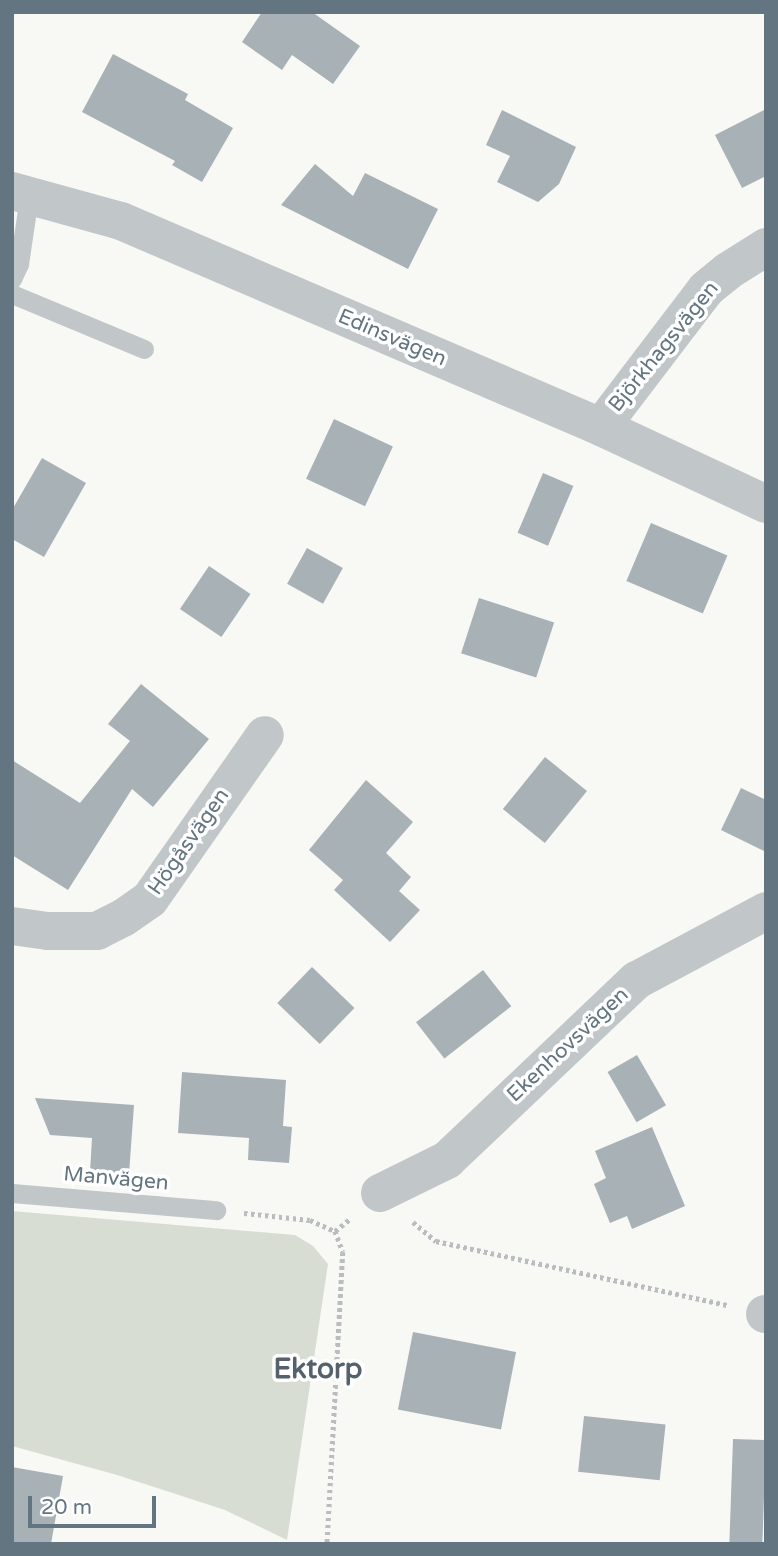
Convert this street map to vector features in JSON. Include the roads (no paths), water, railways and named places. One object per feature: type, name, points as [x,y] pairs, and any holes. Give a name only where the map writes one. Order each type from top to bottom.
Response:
[{"type":"street","name":"Edinsvägen","points":[[21,194],[121,221],[601,426],[766,504]]},
{"type":"street","name":"Björkhagsvägen","points":[[601,426],[706,289],[728,271],[766,247]]},
{"type":"street","name":"Högåsvägen","points":[[12,926],[48,931],[97,931],[123,918],[150,899],[265,735]]},
{"type":"street","name":"Ekenhovsvägen","points":[[380,1193],[447,1160],[637,980],[766,911]]},
{"type":"lane","points":[[12,279],[19,264],[21,194]]},
{"type":"lane","points":[[12,294],[145,349]]},
{"type":"lane","name":"Manvägen","points":[[12,1193],[216,1210]]},
{"type":"district","name":"Ektorp","points":[[318,1369]]}]
